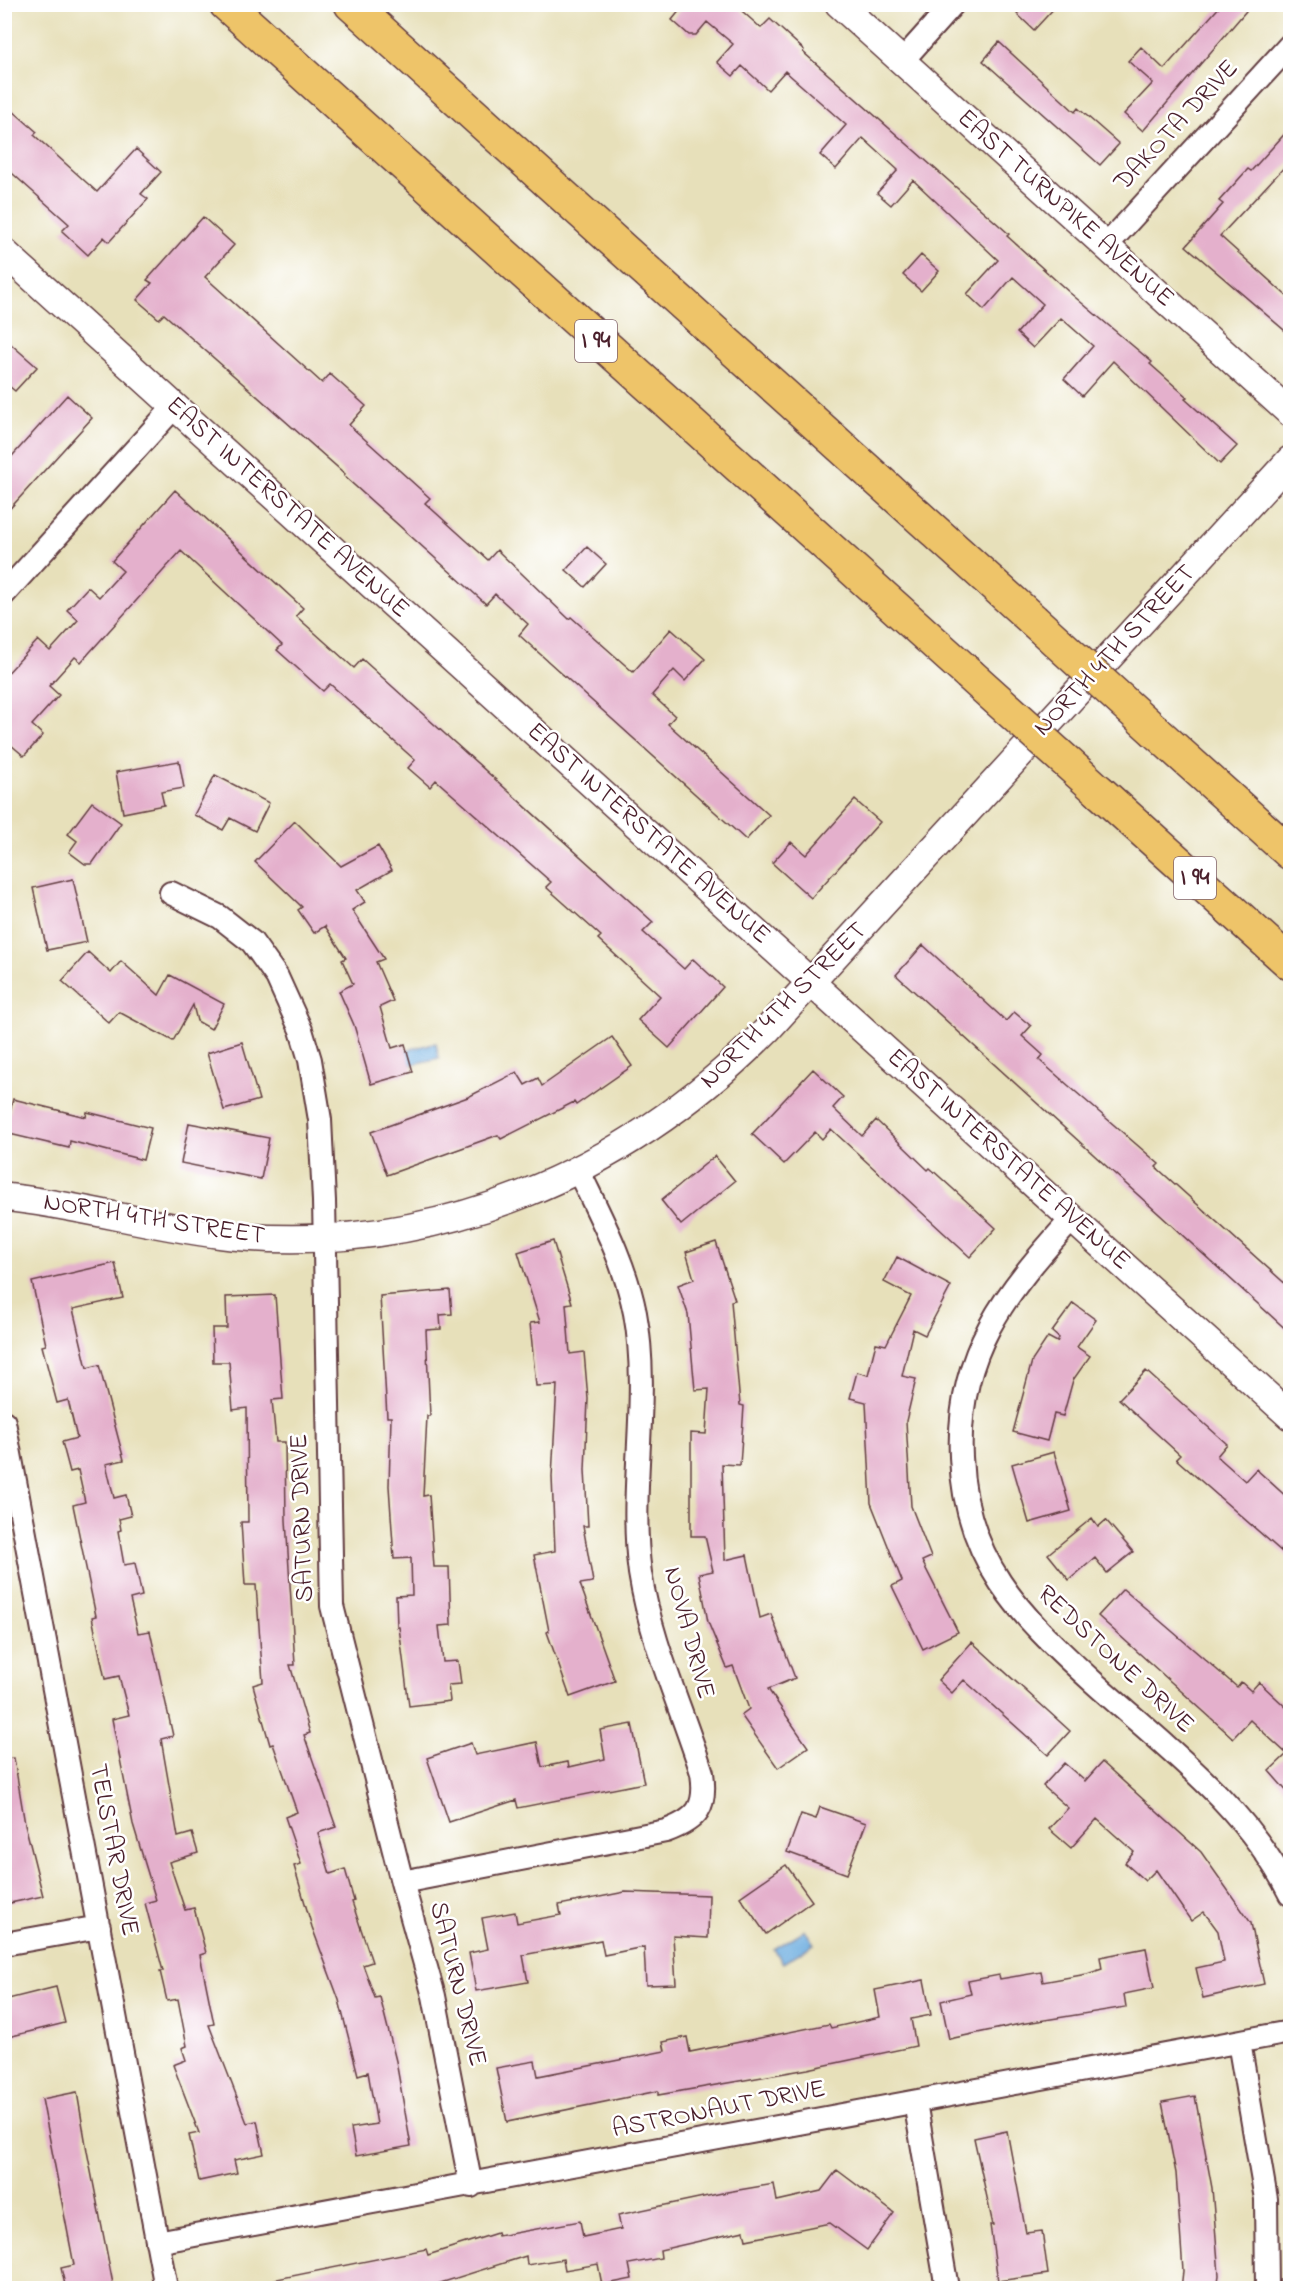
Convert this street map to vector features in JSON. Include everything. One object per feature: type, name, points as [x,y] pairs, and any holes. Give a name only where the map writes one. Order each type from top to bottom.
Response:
[{"type":"highway","name":"I 94","points":[[226,4],[667,405],[1290,963]]},
{"type":"highway","points":[[351,4],[1290,853]]},
{"type":"street","name":"EAST TURNPIKE AVENUE","points":[[839,4],[1290,413]]},
{"type":"street","points":[[902,61],[953,4]]},
{"type":"street","name":"DAKOTA DRIVE","points":[[1106,246],[1290,45]]},
{"type":"street","name":"EAST INTERSTATE AVENUE","points":[[4,252],[1290,1416]]},
{"type":"street","points":[[4,594],[175,406]]},
{"type":"street","name":"NORTH 4TH STREET","points":[[4,1197],[220,1234],[289,1239],[325,1238],[396,1229],[471,1212],[578,1170],[635,1139],[698,1093],[746,1052],[1290,460]]},
{"type":"street","name":"SATURN DRIVE","points":[[171,893],[220,917],[252,942],[277,977],[291,1005],[310,1060],[316,1090],[325,1238],[332,1606],[402,1882],[434,1996],[471,2186]]},
{"type":"street","name":"NOVA DRIVE","points":[[402,1882],[666,1831],[694,1817],[703,1805],[705,1790],[702,1773],[660,1657],[640,1572],[637,1520],[640,1372],[635,1315],[620,1259],[578,1170]]},
{"type":"street","name":"REDSTONE DRIVE","points":[[1072,1219],[1011,1289],[995,1313],[972,1363],[961,1418],[960,1445],[964,1489],[971,1524],[996,1577],[1025,1617],[1226,1802],[1264,1847],[1290,1894]]},
{"type":"street","name":"TELSTAR DRIVE","points":[[4,1422],[166,2289]]},
{"type":"street","points":[[4,1944],[99,1928]]},
{"type":"street","name":"ASTRONAUT DRIVE","points":[[157,2242],[471,2186],[1290,2032]]},
{"type":"street","points":[[1239,2042],[1266,2199],[1267,2289]]},
{"type":"street","points":[[915,2102],[946,2289]]},
{"type":"water","points":[[436,1043],[439,1058],[409,1065],[406,1050]]},
{"type":"water","points":[[805,1930],[814,1944],[783,1963],[774,1949]]},
{"type":"building","points":[[685,4],[734,4],[761,28],[770,19],[804,50],[803,52],[1009,234],[1007,236],[1070,293],[1152,362],[1150,364],[1187,397],[1185,399],[1237,446],[1220,464],[1113,361],[1082,396],[1064,379],[1093,346],[1061,318],[1033,348],[1017,333],[1043,304],[1013,277],[984,310],[967,294],[998,260],[913,180],[891,205],[877,193],[898,170],[863,138],[836,169],[820,155],[846,125],[785,71],[768,90],[742,66],[733,76],[717,62],[733,44],[707,22],[696,35],[689,35],[672,20]]},
{"type":"building","points":[[1026,4],[1058,4],[1034,30],[1017,14]]},
{"type":"building","points":[[1222,4],[1252,4],[1143,131],[1124,114],[1153,83],[1128,61],[1141,47],[1164,69]]},
{"type":"building","points":[[999,42],[1075,112],[1078,108],[1119,144],[1100,165],[983,61]]},
{"type":"building","points":[[4,103],[37,132],[34,135],[97,192],[136,149],[161,172],[141,194],[148,199],[109,242],[104,237],[88,255],[62,231],[69,224],[4,166]]},
{"type":"building","points":[[1290,128],[1290,161],[1220,236],[1290,299],[1290,335],[1186,246],[1223,204],[1219,201],[1248,169],[1251,171]]},
{"type":"building","points":[[203,217],[234,245],[205,277],[322,383],[330,374],[366,406],[349,425],[430,498],[425,503],[488,560],[497,550],[569,619],[571,617],[633,672],[671,629],[705,659],[685,681],[674,670],[652,695],[675,716],[668,724],[769,815],[746,840],[519,635],[528,624],[495,594],[486,604],[344,476],[345,474],[164,314],[159,319],[137,300],[152,283],[147,280]]},
{"type":"building","points":[[921,255],[939,271],[921,291],[903,275]]},
{"type":"building","points":[[4,338],[37,367],[15,391],[4,382]]},
{"type":"building","points":[[67,395],[92,418],[4,515],[4,465]]},
{"type":"building","points":[[175,490],[303,608],[296,616],[354,668],[362,659],[653,922],[643,932],[684,969],[693,959],[723,987],[669,1048],[638,1020],[660,996],[598,939],[601,936],[546,887],[551,882],[436,780],[430,787],[408,768],[415,760],[330,684],[323,691],[277,650],[282,645],[181,551],[81,662],[75,657],[49,686],[59,695],[32,725],[43,735],[24,756],[4,739],[4,677],[38,640],[50,651],[78,620],[67,610],[88,587],[99,597],[123,571],[112,561]]},
{"type":"building","points":[[587,547],[606,564],[585,587],[566,570]]},
{"type":"building","points":[[179,761],[184,788],[161,792],[164,805],[123,813],[116,772]]},
{"type":"building","points":[[215,775],[269,803],[255,831],[230,818],[223,830],[194,815]]},
{"type":"building","points":[[855,800],[880,822],[811,898],[772,863],[791,842],[806,855]]},
{"type":"building","points":[[92,802],[121,823],[92,864],[85,864],[69,852],[77,841],[68,834]]},
{"type":"building","points":[[295,821],[341,866],[378,846],[392,870],[357,890],[365,902],[352,910],[384,959],[376,962],[393,1001],[380,1007],[392,1048],[405,1044],[413,1072],[371,1084],[354,1025],[339,991],[353,984],[342,960],[346,958],[325,926],[314,933],[298,910],[302,907],[255,862]]},
{"type":"building","points":[[73,879],[87,942],[47,950],[33,888]]},
{"type":"building","points":[[923,945],[1006,1021],[1014,1012],[1031,1026],[1022,1036],[1043,1055],[1039,1060],[1159,1164],[1156,1167],[1290,1288],[1290,1333],[896,975]]},
{"type":"building","points":[[88,952],[111,973],[121,961],[159,995],[170,975],[224,1004],[211,1029],[197,1021],[193,1005],[173,1041],[119,1012],[109,1023],[62,981]]},
{"type":"building","points":[[612,1037],[632,1066],[576,1105],[574,1102],[501,1139],[498,1135],[387,1175],[371,1132],[468,1097],[517,1072],[525,1085],[538,1078],[542,1086]]},
{"type":"building","points":[[242,1042],[259,1100],[224,1110],[207,1053]]},
{"type":"building","points":[[813,1069],[843,1097],[833,1108],[862,1136],[876,1120],[928,1170],[930,1168],[996,1228],[970,1257],[831,1129],[822,1139],[815,1132],[784,1164],[752,1134]]},
{"type":"building","points":[[13,1099],[86,1117],[87,1112],[151,1128],[143,1160],[70,1141],[69,1148],[5,1133]]},
{"type":"building","points":[[189,1123],[269,1138],[261,1179],[181,1163]]},
{"type":"building","points":[[715,1156],[735,1181],[681,1225],[661,1200]]},
{"type":"building","points":[[553,1241],[572,1303],[566,1304],[570,1354],[584,1352],[588,1399],[585,1470],[588,1526],[583,1526],[593,1582],[580,1584],[615,1681],[570,1697],[547,1632],[549,1631],[534,1555],[555,1551],[552,1477],[557,1385],[536,1386],[530,1323],[540,1322],[518,1252]]},
{"type":"building","points":[[716,1242],[735,1300],[731,1301],[740,1405],[744,1406],[740,1465],[722,1464],[725,1560],[747,1555],[760,1618],[771,1614],[795,1678],[768,1689],[808,1747],[778,1768],[741,1715],[749,1709],[733,1666],[727,1668],[708,1622],[699,1574],[713,1571],[705,1536],[691,1536],[691,1433],[706,1434],[709,1389],[695,1390],[688,1314],[678,1285],[694,1279],[686,1252]]},
{"type":"building","points":[[897,1257],[951,1286],[925,1335],[913,1329],[902,1376],[916,1379],[906,1421],[911,1506],[931,1557],[922,1561],[958,1632],[923,1649],[892,1586],[902,1581],[871,1503],[866,1402],[850,1398],[857,1372],[868,1375],[876,1343],[886,1345],[911,1296],[884,1282]]},
{"type":"building","points":[[115,1263],[123,1298],[73,1309],[87,1368],[99,1365],[124,1460],[106,1464],[114,1498],[126,1495],[131,1516],[119,1519],[121,1530],[118,1531],[124,1565],[135,1563],[142,1596],[130,1599],[138,1633],[150,1631],[173,1736],[161,1739],[178,1837],[192,1833],[198,1853],[169,1862],[185,1910],[194,1908],[206,1953],[200,1955],[214,2024],[209,2025],[247,2123],[257,2121],[264,2154],[234,2160],[237,2173],[199,2181],[189,2135],[199,2133],[173,2065],[186,2060],[182,2048],[187,2046],[178,1999],[167,2001],[160,1971],[163,1971],[145,1903],[156,1900],[133,1824],[112,1719],[129,1715],[119,1676],[105,1679],[92,1617],[96,1616],[73,1505],[85,1502],[78,1470],[70,1472],[62,1442],[77,1438],[68,1400],[57,1403],[42,1346],[46,1345],[32,1282]]},
{"type":"building","points":[[450,1290],[452,1314],[440,1315],[441,1329],[426,1330],[430,1416],[427,1416],[423,1496],[429,1495],[434,1567],[449,1567],[451,1625],[439,1626],[443,1662],[458,1661],[461,1684],[448,1685],[450,1701],[409,1706],[399,1627],[397,1627],[396,1596],[412,1595],[411,1558],[394,1559],[389,1486],[391,1417],[387,1417],[380,1296]]},
{"type":"building","points":[[275,1295],[283,1399],[272,1400],[276,1442],[285,1442],[286,1520],[295,1665],[290,1665],[310,1733],[304,1735],[336,1827],[318,1833],[330,1874],[345,1869],[354,1901],[352,1902],[372,1962],[363,1965],[375,1998],[380,1997],[396,2061],[411,2146],[356,2156],[351,2128],[377,2124],[368,2072],[358,2075],[339,2000],[312,1927],[294,1866],[301,1864],[285,1817],[297,1812],[273,1744],[270,1745],[253,1685],[263,1682],[256,1585],[245,1585],[241,1522],[248,1522],[247,1408],[233,1410],[229,1362],[213,1362],[212,1328],[227,1328],[226,1297]]},
{"type":"building","points":[[1073,1303],[1096,1320],[1077,1347],[1090,1356],[1073,1380],[1063,1416],[1054,1414],[1047,1441],[1013,1432],[1032,1361],[1048,1337],[1057,1342],[1059,1338],[1052,1332]]},
{"type":"building","points":[[1146,1371],[1227,1444],[1217,1456],[1245,1481],[1256,1469],[1290,1500],[1290,1559],[1176,1459],[1180,1455],[1119,1399]]},
{"type":"building","points":[[1054,1452],[1071,1511],[1029,1523],[1012,1464]]},
{"type":"building","points":[[1092,1518],[1098,1527],[1106,1520],[1133,1552],[1107,1573],[1095,1558],[1069,1580],[1048,1554]]},
{"type":"building","points":[[1123,1589],[1237,1687],[1241,1682],[1251,1691],[1259,1682],[1290,1711],[1290,1795],[1269,1771],[1287,1754],[1250,1720],[1233,1738],[1098,1616]]},
{"type":"building","points":[[972,1642],[1070,1731],[1048,1755],[964,1680],[952,1693],[938,1680]]},
{"type":"building","points":[[632,1724],[644,1783],[518,1808],[516,1800],[449,1822],[427,1758],[471,1743],[475,1755],[537,1742],[542,1767],[568,1762],[569,1767],[605,1759],[600,1730]]},
{"type":"building","points":[[14,1758],[25,1824],[43,1896],[10,1903],[4,1877],[4,1759]]},
{"type":"building","points":[[1102,1762],[1201,1852],[1251,1923],[1264,1984],[1203,1998],[1196,1968],[1224,1962],[1218,1931],[1204,1912],[1191,1921],[1156,1870],[1145,1881],[1125,1863],[1134,1852],[1097,1819],[1071,1848],[1049,1829],[1068,1808],[1043,1786],[1064,1763],[1085,1781]]},
{"type":"building","points":[[820,1807],[866,1823],[847,1874],[787,1852],[801,1814],[816,1819]]},
{"type":"building","points":[[786,1865],[812,1901],[766,1934],[740,1897]]},
{"type":"building","points":[[625,1892],[709,1895],[708,1938],[673,1936],[676,1984],[646,1985],[644,1947],[604,1955],[601,1940],[523,1955],[528,1982],[476,1991],[469,1953],[488,1949],[482,1918],[515,1912],[517,1923],[561,1915],[559,1905]]},
{"type":"building","points":[[1146,1948],[1154,1988],[1124,1994],[1126,2007],[1020,2024],[949,2039],[941,2001],[971,1994],[968,1981],[999,1975],[1000,1979],[1041,1972],[1043,1982],[1087,1974],[1102,1969],[1100,1957]]},
{"type":"building","points":[[924,1980],[931,2015],[911,2019],[916,2046],[808,2069],[658,2095],[658,2091],[507,2122],[496,2068],[535,2061],[538,2076],[665,2051],[663,2042],[687,2037],[690,2052],[829,2024],[831,2028],[880,2017],[875,1990]]},
{"type":"building","points":[[56,1987],[65,2023],[4,2038],[4,2000]]},
{"type":"building","points":[[77,2092],[114,2289],[66,2289],[61,2268],[74,2265],[42,2099]]},
{"type":"building","points":[[1195,2096],[1212,2188],[1219,2275],[1217,2289],[1181,2289],[1183,2271],[1176,2173],[1162,2102]]},
{"type":"building","points":[[1007,2131],[1026,2233],[1042,2231],[1048,2274],[998,2281],[990,2225],[993,2225],[974,2138]]},
{"type":"building","points":[[837,2170],[894,2213],[867,2250],[830,2223],[746,2240],[744,2231],[660,2250],[661,2258],[629,2264],[632,2279],[602,2285],[598,2264],[565,2270],[563,2259],[527,2265],[526,2256],[434,2285],[434,2289],[268,2289],[267,2281],[426,2249],[428,2255],[497,2233],[498,2236],[580,2221],[583,2237],[621,2229],[618,2215],[727,2192],[774,2184],[777,2201],[821,2191]]}]
